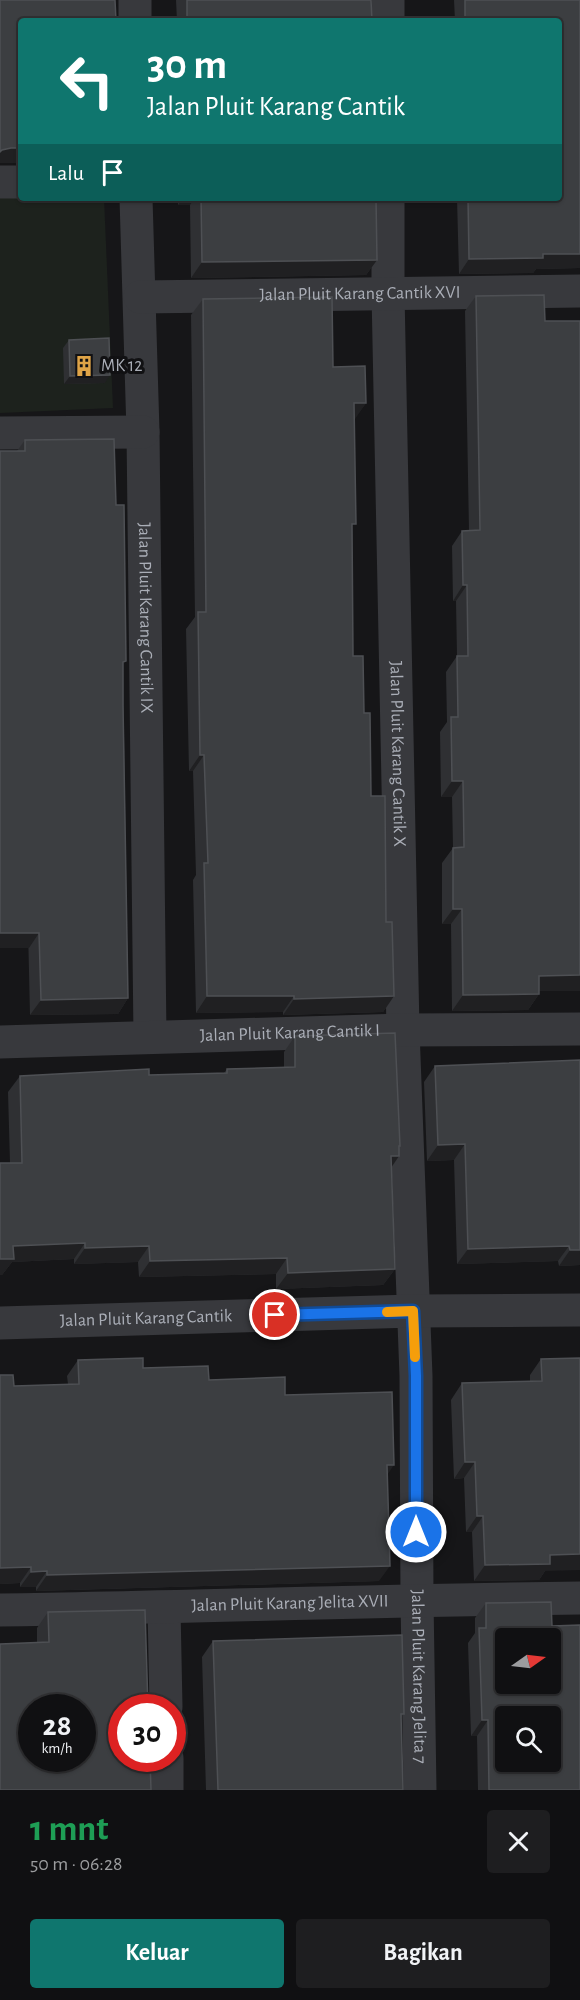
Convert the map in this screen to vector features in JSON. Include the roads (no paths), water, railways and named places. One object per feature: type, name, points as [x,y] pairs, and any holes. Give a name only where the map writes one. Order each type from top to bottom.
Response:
[{"type":"street","points":[[135,0],[135,18]]},
{"type":"street","points":[[388,0],[388,18]]},
{"type":"street","points":[[0,182],[18,182]]},
{"type":"street","name":"Jalan Pluit Karang Cantik IX","points":[[136,201],[143,432],[150,1037]]},
{"type":"street","name":"Jalan Pluit Karang Cantik X","points":[[388,201],[403,1030],[413,1311]]},
{"type":"street","name":"Jalan Pluit Karang Cantik XVI","points":[[140,297],[580,291]]},
{"type":"street","points":[[0,432],[143,432]]},
{"type":"street","name":"Jalan Pluit Karang Cantik I","points":[[0,1042],[403,1030],[580,1029]]},
{"type":"street","name":"Jalan Pluit Karang Cantik","points":[[0,1323],[413,1311],[580,1310]]},
{"type":"street","name":"Jalan Pluit Karang Jelita 7","points":[[413,1311],[416,1376],[420,1790]]},
{"type":"street","name":"Jalan Pluit Karang Jelita XVII","points":[[0,1610],[164,1608],[417,1599],[580,1598]]},
{"type":"street","points":[[164,1608],[166,1694]]},
{"type":"street","points":[[167,1772],[167,1790]]},
{"type":"place","name":"MK 12","points":[[84,366]]}]
